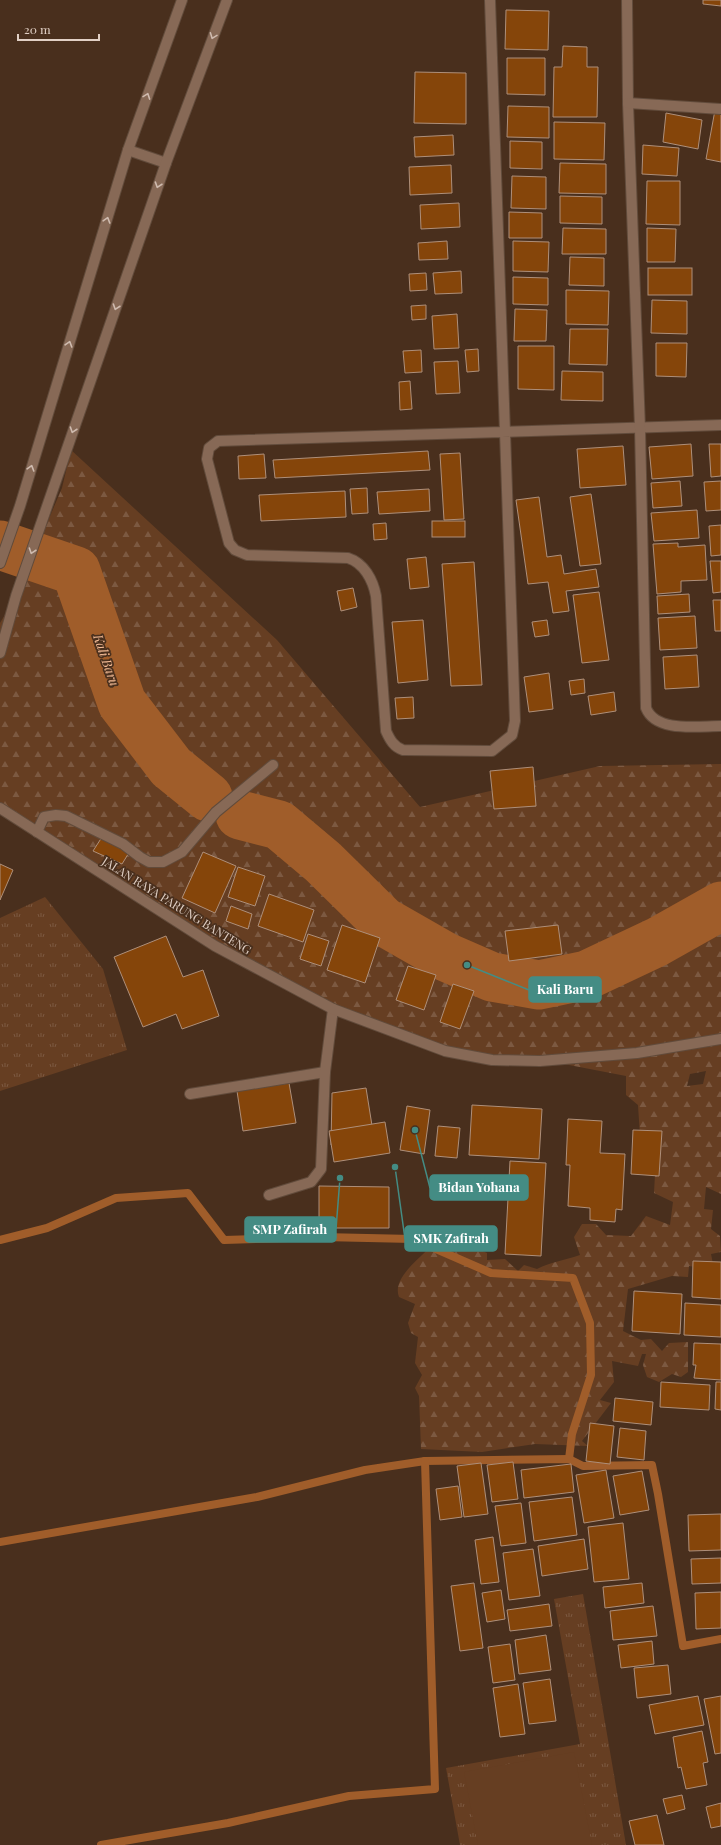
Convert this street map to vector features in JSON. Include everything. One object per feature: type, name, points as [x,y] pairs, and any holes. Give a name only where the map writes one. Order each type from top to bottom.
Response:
[{"type":"street","points":[[0,563],[20,506],[128,150],[182,0]]},
{"type":"street","points":[[0,653],[16,596],[166,163],[227,0]]},
{"type":"street","points":[[490,0],[506,431],[514,730],[507,741],[492,751],[403,750],[392,743],[386,731],[376,596],[372,582],[365,570],[358,563],[348,558],[247,555],[235,550],[226,537],[208,459],[208,451],[212,445],[218,441],[506,431],[721,425]]},
{"type":"street","points":[[627,0],[628,103],[640,428],[646,708],[654,720],[663,724],[721,726]]},
{"type":"street","points":[[628,103],[721,109]]},
{"type":"street","points":[[128,150],[166,163]]},
{"type":"street","points":[[37,832],[44,817],[56,815],[66,816],[117,841],[149,862],[163,862],[182,852],[216,812],[272,765]]},
{"type":"street","name":"JALAN RAYA PARUNG BANTENG","points":[[0,808],[215,946],[333,1009],[446,1051],[492,1060],[540,1060],[637,1053],[721,1039]]},
{"type":"street","points":[[269,1195],[311,1182],[321,1169],[325,1072],[333,1009]]},
{"type":"street","points":[[190,1094],[325,1072]]},
{"type":"green space","points":[[71,450],[277,640],[420,807],[600,766],[721,764],[721,1194],[706,1187],[704,1209],[713,1210],[711,1229],[720,1236],[721,1252],[711,1254],[713,1264],[709,1269],[689,1266],[688,1277],[672,1276],[628,1289],[623,1331],[641,1340],[651,1339],[662,1351],[669,1343],[688,1342],[688,1372],[681,1377],[672,1374],[659,1382],[647,1377],[643,1365],[646,1354],[642,1354],[638,1366],[612,1361],[614,1382],[600,1400],[611,1403],[582,1441],[588,1446],[535,1444],[482,1452],[421,1449],[419,1396],[415,1388],[422,1375],[415,1363],[418,1337],[411,1333],[408,1323],[415,1304],[399,1297],[398,1290],[402,1277],[428,1249],[442,1251],[466,1244],[487,1253],[487,1260],[505,1259],[518,1271],[524,1265],[537,1269],[580,1255],[574,1237],[582,1224],[596,1224],[606,1235],[631,1236],[646,1216],[670,1225],[673,1202],[654,1193],[656,1156],[641,1151],[638,1105],[626,1095],[626,1076],[538,1059],[490,1059],[443,1050],[330,1007],[241,960],[0,808],[0,623],[16,596],[62,488]],"holes":[[[706,1071],[703,1084],[687,1086],[690,1074]]]},
{"type":"green space","points":[[45,897],[103,969],[127,1050],[0,1091],[0,918]]},
{"type":"green space","points":[[583,1594],[626,1845],[460,1845],[446,1768],[580,1744],[554,1599]]},
{"type":"green space","points":[[574,1752],[592,1845],[478,1845],[464,1772]]},
{"type":"building","points":[[703,0],[721,0],[721,6],[703,4]]},
{"type":"building","points":[[506,10],[549,11],[548,50],[505,49]]},
{"type":"building","points":[[563,46],[587,47],[587,67],[598,67],[597,117],[553,117],[554,67],[562,67]]},
{"type":"building","points":[[507,58],[545,58],[545,95],[507,94]]},
{"type":"building","points":[[415,72],[466,73],[466,124],[414,123]]},
{"type":"building","points":[[508,106],[549,107],[549,138],[507,137]]},
{"type":"building","points":[[715,110],[721,111],[721,162],[706,159]]},
{"type":"building","points":[[666,113],[702,120],[698,149],[663,142]]},
{"type":"building","points":[[554,122],[605,123],[604,160],[554,159]]},
{"type":"building","points":[[453,135],[454,155],[415,157],[414,137]]},
{"type":"building","points":[[510,141],[542,142],[542,169],[510,168]]},
{"type":"building","points":[[643,145],[679,148],[677,176],[642,174]]},
{"type":"building","points":[[560,163],[606,164],[606,194],[559,193]]},
{"type":"building","points":[[451,165],[452,193],[410,195],[409,167]]},
{"type":"building","points":[[512,176],[546,177],[546,209],[511,208]]},
{"type":"building","points":[[647,181],[680,181],[680,225],[646,224]]},
{"type":"building","points":[[560,196],[602,197],[602,224],[560,223]]},
{"type":"building","points":[[459,203],[460,227],[421,229],[420,205]]},
{"type":"building","points":[[509,212],[542,213],[542,238],[509,238]]},
{"type":"building","points":[[563,228],[606,229],[606,254],[562,254]]},
{"type":"building","points":[[647,228],[676,229],[675,262],[647,262]]},
{"type":"building","points":[[447,241],[448,259],[419,260],[418,243]]},
{"type":"building","points":[[513,241],[549,242],[548,272],[513,271]]},
{"type":"building","points":[[570,257],[604,258],[604,286],[569,285]]},
{"type":"building","points":[[648,268],[692,268],[692,295],[648,295]]},
{"type":"building","points":[[461,271],[462,293],[435,294],[433,273]]},
{"type":"building","points":[[426,273],[427,290],[410,291],[409,274]]},
{"type":"building","points":[[513,277],[548,278],[548,305],[513,304]]},
{"type":"building","points":[[566,290],[609,291],[608,325],[566,324]]},
{"type":"building","points":[[652,300],[687,301],[687,334],[651,333]]},
{"type":"building","points":[[426,305],[426,319],[412,320],[411,306]]},
{"type":"building","points":[[515,309],[547,310],[546,341],[514,341]]},
{"type":"building","points":[[457,314],[459,348],[434,349],[432,316]]},
{"type":"building","points":[[570,329],[608,329],[607,365],[569,364]]},
{"type":"building","points":[[656,343],[687,343],[686,377],[656,376]]},
{"type":"building","points":[[518,346],[554,346],[554,390],[518,389]]},
{"type":"building","points":[[478,349],[479,371],[467,372],[465,350]]},
{"type":"building","points":[[421,350],[422,372],[405,373],[403,351]]},
{"type":"building","points":[[458,361],[460,393],[436,394],[434,362]]},
{"type":"building","points":[[562,371],[603,372],[603,401],[561,400]]},
{"type":"building","points":[[410,381],[412,409],[400,410],[399,382]]},
{"type":"building","points":[[691,444],[693,476],[652,479],[649,447]]},
{"type":"building","points":[[709,444],[721,444],[721,476],[711,477]]},
{"type":"building","points":[[623,446],[626,485],[580,488],[577,449]]},
{"type":"building","points":[[428,451],[430,470],[275,478],[273,460]]},
{"type":"building","points":[[460,453],[464,519],[444,520],[440,454]]},
{"type":"building","points":[[264,454],[266,478],[239,479],[238,456]]},
{"type":"building","points":[[680,481],[682,506],[653,508],[651,483]]},
{"type":"building","points":[[721,481],[721,510],[706,511],[704,482]]},
{"type":"building","points":[[367,488],[368,513],[352,514],[350,489]]},
{"type":"building","points":[[429,489],[430,511],[379,514],[377,492]]},
{"type":"building","points":[[345,491],[346,517],[261,521],[259,495]]},
{"type":"building","points":[[591,494],[601,564],[580,566],[570,497]]},
{"type":"building","points":[[539,497],[547,557],[561,555],[564,574],[596,569],[599,587],[566,591],[569,611],[553,613],[548,582],[528,584],[516,500]]},
{"type":"building","points":[[697,510],[699,538],[654,541],[651,513]]},
{"type":"building","points":[[432,521],[465,521],[465,537],[432,537]]},
{"type":"building","points":[[386,523],[387,539],[374,540],[373,524]]},
{"type":"building","points":[[721,525],[721,555],[711,556],[709,526]]},
{"type":"building","points":[[678,543],[678,547],[705,545],[707,580],[681,581],[681,592],[657,594],[653,544]]},
{"type":"building","points":[[426,557],[429,587],[410,589],[407,559]]},
{"type":"building","points":[[710,561],[721,561],[721,592],[713,593]]},
{"type":"building","points":[[474,562],[482,685],[451,686],[442,564]]},
{"type":"building","points":[[353,588],[357,607],[341,611],[337,591]]},
{"type":"building","points":[[599,592],[609,660],[582,663],[573,595]]},
{"type":"building","points":[[689,594],[690,612],[658,614],[657,596]]},
{"type":"building","points":[[713,600],[721,600],[721,631],[715,631]]},
{"type":"building","points":[[695,616],[697,648],[660,650],[658,618]]},
{"type":"building","points":[[423,620],[428,680],[398,683],[392,622]]},
{"type":"building","points":[[547,620],[549,635],[535,637],[532,622]]},
{"type":"building","points":[[697,655],[699,687],[665,689],[663,657]]},
{"type":"building","points":[[549,673],[553,709],[529,712],[524,677]]},
{"type":"building","points":[[584,679],[585,693],[571,695],[569,681]]},
{"type":"building","points":[[614,692],[616,711],[591,715],[588,696]]},
{"type":"building","points":[[413,697],[414,718],[397,719],[395,698]]},
{"type":"building","points":[[533,767],[536,806],[494,809],[490,771]]},
{"type":"building","points":[[102,837],[130,851],[122,864],[93,851]]},
{"type":"building","points":[[203,852],[236,866],[215,913],[182,898]]},
{"type":"building","points":[[0,864],[13,870],[0,900]]},
{"type":"building","points":[[238,867],[265,876],[255,906],[228,897]]},
{"type":"building","points":[[269,894],[314,910],[303,942],[258,926]]},
{"type":"building","points":[[231,906],[252,914],[248,929],[226,921]]},
{"type":"building","points":[[342,925],[380,938],[365,983],[327,970]]},
{"type":"building","points":[[558,925],[562,954],[509,961],[505,931]]},
{"type":"building","points":[[308,934],[329,941],[321,966],[300,959]]},
{"type":"building","points":[[166,936],[183,977],[203,970],[219,1016],[182,1029],[176,1014],[143,1027],[114,957]]},
{"type":"building","points":[[408,966],[436,975],[424,1010],[396,1000]]},
{"type":"building","points":[[453,984],[474,991],[460,1029],[440,1022]]},
{"type":"building","points":[[289,1083],[296,1123],[243,1131],[237,1091]]},
{"type":"building","points":[[366,1088],[374,1138],[331,1145],[332,1093]]},
{"type":"building","points":[[472,1105],[542,1109],[539,1159],[469,1155]]},
{"type":"building","points":[[407,1106],[430,1110],[424,1154],[400,1150]]},
{"type":"building","points":[[568,1119],[602,1121],[600,1153],[625,1154],[622,1210],[616,1209],[615,1222],[590,1220],[590,1208],[568,1206],[570,1165],[566,1165]]},
{"type":"building","points":[[385,1122],[390,1153],[334,1162],[329,1131]]},
{"type":"building","points":[[438,1126],[460,1128],[457,1158],[435,1156]]},
{"type":"building","points":[[633,1130],[662,1131],[659,1176],[631,1174]]},
{"type":"building","points":[[510,1161],[546,1163],[541,1256],[505,1254]]},
{"type":"building","points":[[319,1186],[389,1187],[389,1228],[319,1228]]},
{"type":"building","points":[[693,1261],[721,1262],[721,1299],[692,1297]]},
{"type":"building","points":[[634,1291],[682,1294],[680,1334],[632,1331]]},
{"type":"building","points":[[685,1303],[721,1305],[721,1337],[684,1335]]},
{"type":"building","points":[[694,1343],[721,1344],[721,1380],[694,1378],[696,1365],[693,1365]]},
{"type":"building","points":[[661,1382],[710,1385],[709,1410],[660,1407]]},
{"type":"building","points":[[716,1382],[721,1382],[721,1410],[715,1409]]},
{"type":"building","points":[[615,1398],[653,1402],[651,1425],[613,1421]]},
{"type":"building","points":[[590,1423],[614,1426],[610,1464],[586,1461]]},
{"type":"building","points":[[620,1428],[646,1431],[644,1460],[617,1457]]},
{"type":"building","points":[[513,1462],[518,1499],[492,1502],[487,1465]]},
{"type":"building","points":[[481,1463],[488,1514],[464,1517],[457,1466]]},
{"type":"building","points":[[571,1464],[574,1492],[524,1498],[521,1470]]},
{"type":"building","points":[[606,1470],[614,1518],[584,1523],[576,1475]]},
{"type":"building","points":[[642,1471],[649,1510],[620,1515],[613,1476]]},
{"type":"building","points":[[458,1486],[462,1517],[440,1520],[436,1489]]},
{"type":"building","points":[[572,1497],[577,1535],[534,1541],[529,1502]]},
{"type":"building","points":[[521,1503],[526,1543],[501,1546],[495,1506]]},
{"type":"building","points":[[721,1514],[721,1550],[689,1551],[688,1515]]},
{"type":"building","points":[[623,1523],[629,1579],[594,1582],[588,1527]]},
{"type":"building","points":[[493,1537],[499,1582],[481,1584],[475,1540]]},
{"type":"building","points":[[584,1539],[588,1569],[542,1576],[538,1546]]},
{"type":"building","points":[[533,1549],[540,1596],[509,1600],[503,1553]]},
{"type":"building","points":[[721,1558],[721,1583],[692,1584],[691,1559]]},
{"type":"building","points":[[474,1583],[483,1648],[460,1651],[451,1586]]},
{"type":"building","points":[[642,1583],[644,1603],[605,1608],[603,1587]]},
{"type":"building","points":[[501,1590],[505,1619],[487,1622],[482,1593]]},
{"type":"building","points":[[721,1592],[721,1628],[696,1629],[695,1593]]},
{"type":"building","points":[[549,1604],[552,1626],[510,1631],[507,1610]]},
{"type":"building","points":[[653,1606],[657,1636],[613,1640],[610,1611]]},
{"type":"building","points":[[546,1635],[551,1670],[519,1674],[515,1640]]},
{"type":"building","points":[[652,1641],[654,1664],[621,1668],[618,1645]]},
{"type":"building","points":[[510,1644],[515,1680],[493,1683],[488,1647]]},
{"type":"building","points":[[668,1665],[671,1694],[637,1698],[634,1668]]},
{"type":"building","points":[[550,1679],[556,1721],[529,1724],[523,1683]]},
{"type":"building","points":[[518,1684],[525,1734],[500,1737],[493,1688]]},
{"type":"building","points":[[698,1696],[704,1725],[655,1734],[649,1705]]},
{"type":"building","points":[[721,1696],[721,1753],[715,1754],[704,1699]]},
{"type":"building","points":[[702,1731],[708,1762],[703,1763],[707,1785],[686,1789],[681,1767],[678,1768],[673,1737]]},
{"type":"building","points":[[682,1795],[685,1809],[667,1814],[663,1799]]},
{"type":"building","points":[[721,1803],[721,1826],[711,1828],[706,1807]]},
{"type":"building","points":[[657,1815],[664,1845],[635,1845],[629,1821]]},
{"type":"waterway","name":"Kali Baru","points":[[0,545],[76,571],[122,703],[171,767],[208,797]]},
{"type":"waterway","name":"Kali Baru","points":[[240,815],[279,825],[323,862],[383,921],[446,957],[492,977],[539,985],[587,975],[657,942],[721,906]]},
{"type":"waterway","points":[[0,1240],[47,1228],[116,1198],[188,1193],[224,1240],[322,1237],[413,1239],[491,1273],[573,1278],[590,1323],[591,1375],[572,1434],[569,1459]]},
{"type":"waterway","points":[[0,1542],[257,1497],[365,1470],[425,1461],[569,1459],[583,1466],[652,1465],[683,1646],[721,1639]]},
{"type":"waterway","points":[[101,1845],[228,1823],[349,1796],[435,1789],[425,1461]]},
{"type":"place","name":"Kali Baru","points":[[467,965]]},
{"type":"place","name":"Bidan Yohana","points":[[415,1130]]},
{"type":"place","name":"SMK Zafirah","points":[[395,1167]]},
{"type":"place","name":"SMP Zafirah","points":[[340,1178]]}]
